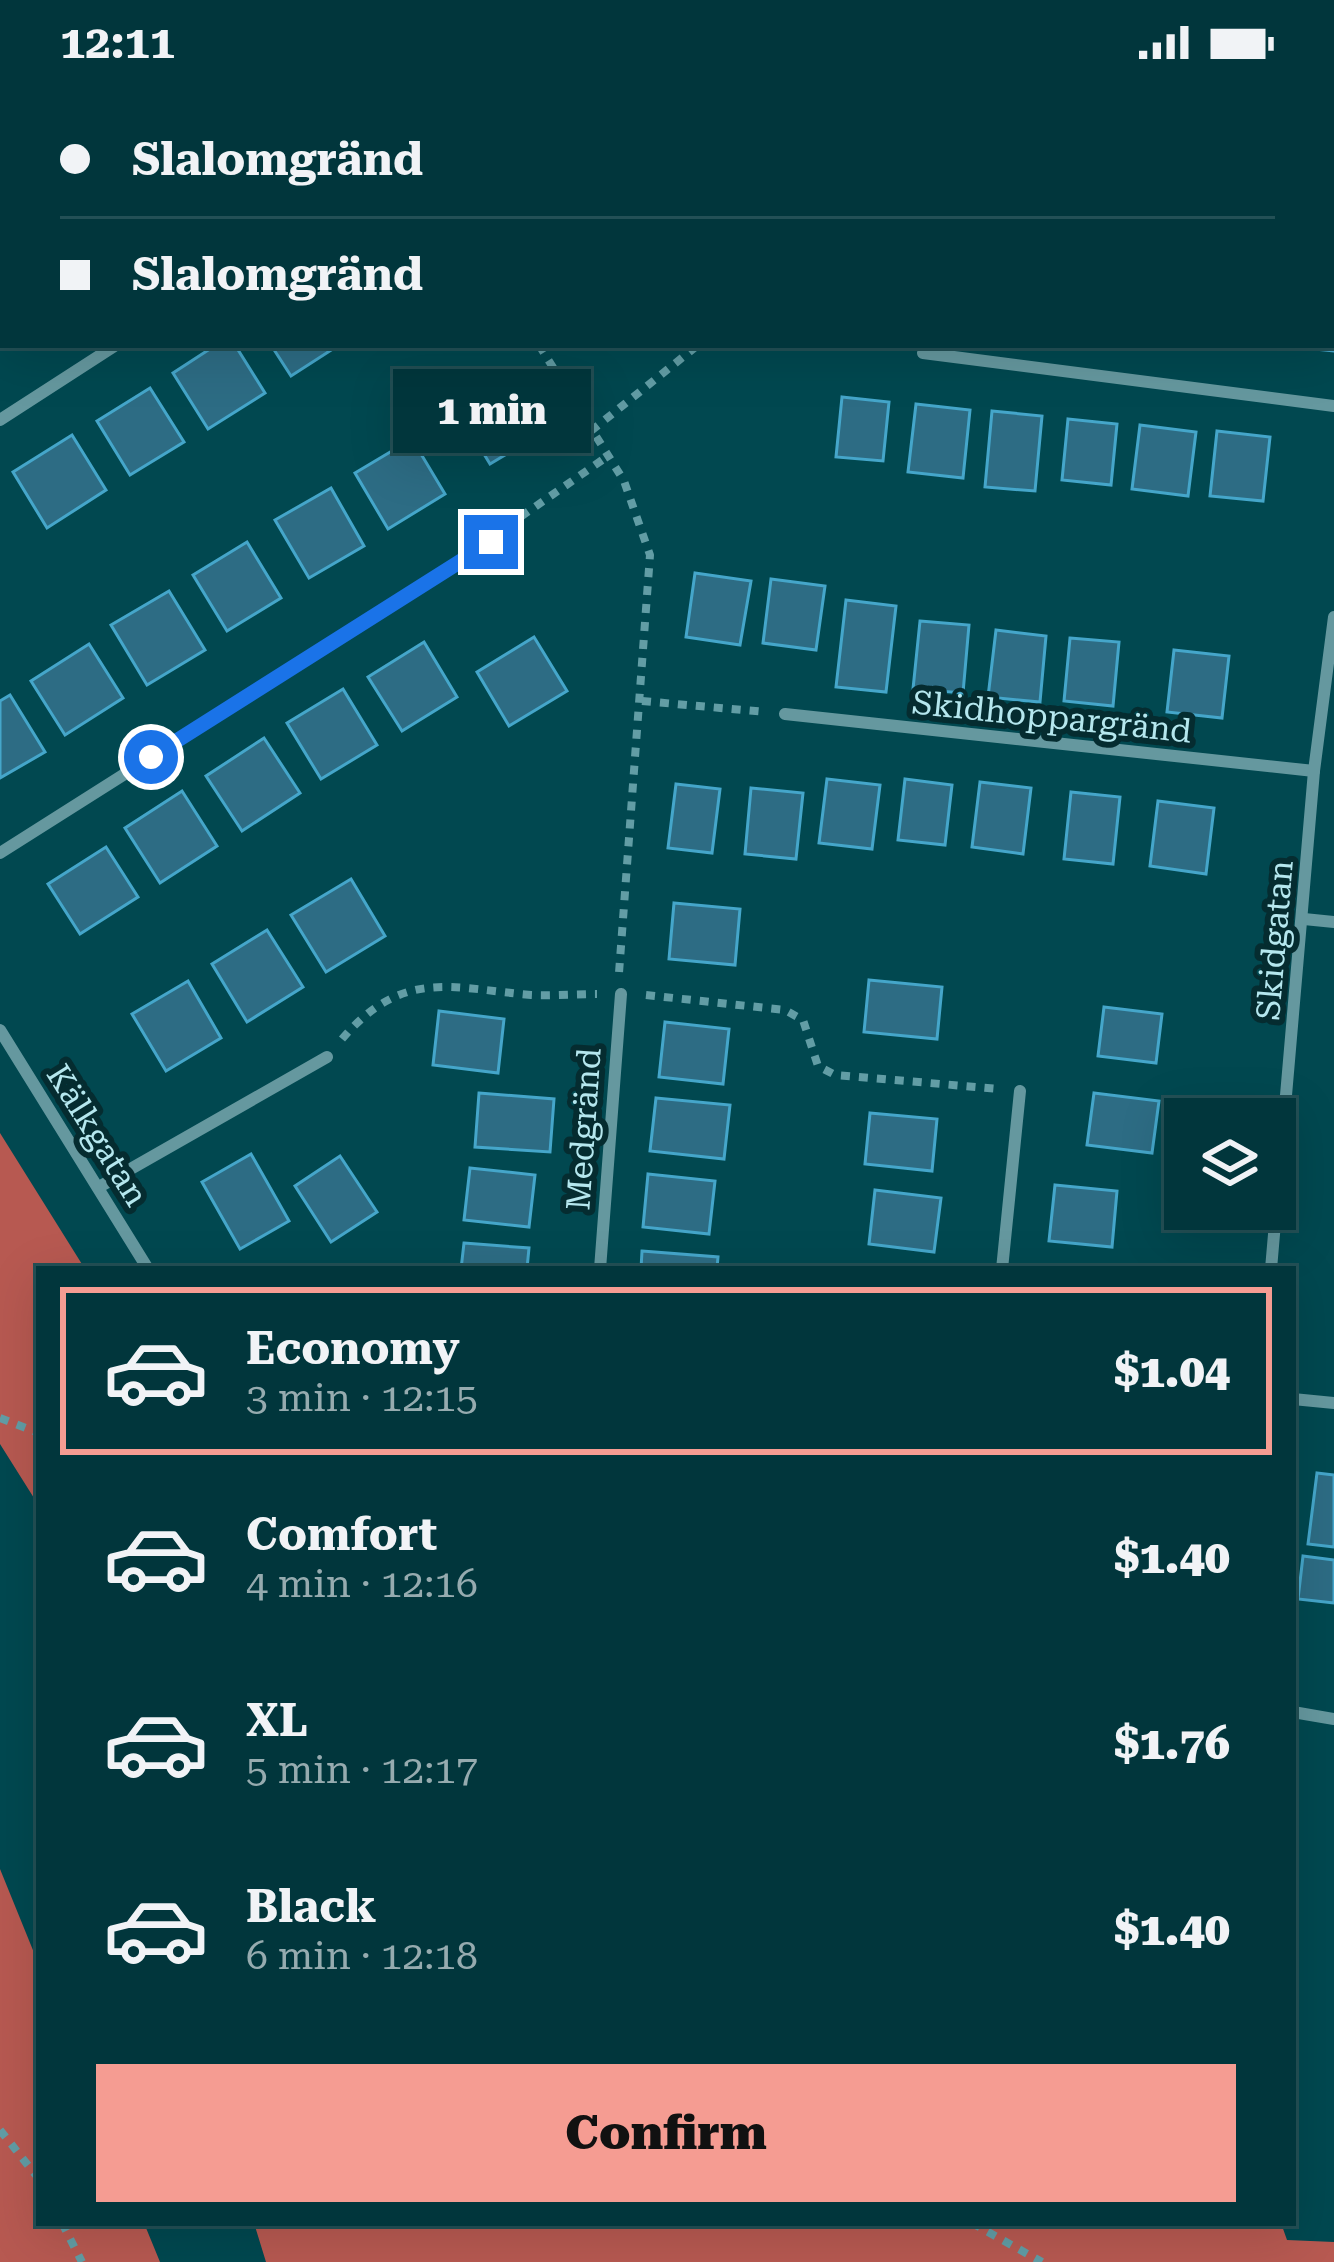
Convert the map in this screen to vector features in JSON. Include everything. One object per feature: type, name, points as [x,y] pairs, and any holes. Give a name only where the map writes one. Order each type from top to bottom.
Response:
[{"type":"street","points":[[0,420],[111,348]]},
{"type":"street","points":[[923,353],[1334,406]]},
{"type":"street","points":[[0,853],[491,542]]},
{"type":"street","name":"Skidgatan","points":[[1271,1266],[1313,770],[1334,616]]},
{"type":"street","name":"Skidhoppargränd","points":[[785,714],[1313,770]]},
{"type":"street","points":[[1304,919],[1334,922]]},
{"type":"street","name":"Medgränd","points":[[600,1266],[621,994]]},
{"type":"street","name":"Kälkgatan","points":[[0,1030],[146,1266]]},
{"type":"street","points":[[99,1187],[327,1057]]},
{"type":"street","points":[[1002,1266],[1020,1091]]},
{"type":"street","points":[[1296,1399],[1334,1403]]},
{"type":"street","points":[[1296,1713],[1334,1719]]},
{"type":"path","points":[[541,348],[608,456],[643,524],[650,555],[642,700],[617,944],[621,994]]},
{"type":"path","points":[[592,430],[694,348]]},
{"type":"path","points":[[491,542],[518,515],[608,456]]},
{"type":"path","points":[[642,700],[785,714]]},
{"type":"path","points":[[327,1057],[359,1019],[430,983],[533,995],[621,994],[785,1010],[803,1020],[818,1066],[835,1075],[1020,1091]]},
{"type":"path","points":[[0,1418],[36,1432]]},
{"type":"path","points":[[0,2130],[36,2175]]},
{"type":"path","points":[[64,2226],[82,2262]]},
{"type":"path","points":[[978,2226],[1042,2262]]},
{"type":"shaded area","points":[[0,1133],[83,1266],[36,1266],[36,1501],[0,1444]]},
{"type":"shaded area","points":[[0,1869],[36,1958],[36,2226],[145,2226],[160,2262],[0,2262]]},
{"type":"shaded area","points":[[255,2226],[1282,2226],[1287,2240],[1334,2242],[1334,2262],[266,2262]]},
{"type":"building","points":[[211,348],[237,348],[265,393],[208,429],[173,373]]},
{"type":"building","points":[[273,348],[334,348],[291,376]]},
{"type":"building","points":[[514,373],[548,429],[490,464],[456,408]]},
{"type":"building","points":[[150,388],[184,442],[130,475],[97,421]]},
{"type":"building","points":[[842,397],[889,402],[883,461],[836,457]]},
{"type":"building","points":[[916,404],[970,410],[963,478],[908,472]]},
{"type":"building","points":[[992,411],[1042,416],[1035,491],[985,487]]},
{"type":"building","points":[[1068,419],[1117,424],[1111,485],[1062,480]]},
{"type":"building","points":[[1140,425],[1196,432],[1188,496],[1132,489]]},
{"type":"building","points":[[1217,431],[1270,437],[1263,501],[1210,496]]},
{"type":"building","points":[[72,435],[106,490],[47,528],[13,472]]},
{"type":"building","points":[[412,439],[445,494],[388,529],[355,473]]},
{"type":"building","points":[[331,488],[364,546],[309,578],[275,520]]},
{"type":"building","points":[[247,542],[281,598],[227,631],[193,575]]},
{"type":"building","points":[[695,573],[751,581],[740,645],[686,637]]},
{"type":"building","points":[[771,579],[825,586],[816,650],[763,643]]},
{"type":"building","points":[[169,591],[205,650],[147,685],[111,625]]},
{"type":"building","points":[[846,600],[896,606],[886,692],[836,687]]},
{"type":"building","points":[[920,621],[969,625],[963,693],[913,689]]},
{"type":"building","points":[[996,630],[1046,636],[1040,702],[988,697]]},
{"type":"building","points":[[534,637],[567,691],[509,726],[477,672]]},
{"type":"building","points":[[1070,638],[1119,642],[1113,706],[1064,701]]},
{"type":"building","points":[[424,642],[457,697],[402,731],[368,677]]},
{"type":"building","points":[[89,644],[123,698],[65,735],[31,681]]},
{"type":"building","points":[[1174,650],[1229,656],[1222,718],[1167,712]]},
{"type":"building","points":[[343,689],[377,745],[321,779],[287,723]]},
{"type":"building","points":[[10,695],[45,752],[0,778],[0,701]]},
{"type":"building","points":[[264,738],[300,793],[242,831],[206,776]]},
{"type":"building","points":[[827,779],[880,785],[872,849],[819,843]]},
{"type":"building","points":[[905,779],[952,785],[945,845],[898,840]]},
{"type":"building","points":[[980,782],[1031,788],[1023,854],[972,847]]},
{"type":"building","points":[[676,784],[720,789],[712,853],[668,848]]},
{"type":"building","points":[[751,788],[803,793],[796,859],[745,854]]},
{"type":"building","points":[[182,791],[217,846],[160,883],[125,828]]},
{"type":"building","points":[[1071,792],[1120,797],[1113,864],[1064,859]]},
{"type":"building","points":[[1158,801],[1214,808],[1206,874],[1150,866]]},
{"type":"building","points":[[106,847],[138,897],[80,934],[48,884]]},
{"type":"building","points":[[351,879],[385,936],[326,972],[291,915]]},
{"type":"building","points":[[674,903],[740,909],[735,965],[669,959]]},
{"type":"building","points":[[267,930],[303,987],[247,1022],[212,964]]},
{"type":"building","points":[[869,980],[942,987],[937,1039],[864,1032]]},
{"type":"building","points":[[188,981],[221,1038],[166,1071],[132,1014]]},
{"type":"building","points":[[1104,1007],[1162,1014],[1156,1063],[1098,1056]]},
{"type":"building","points":[[439,1011],[504,1019],[498,1073],[433,1065]]},
{"type":"building","points":[[665,1022],[729,1029],[723,1084],[659,1077]]},
{"type":"building","points":[[479,1093],[554,1099],[550,1152],[475,1147]]},
{"type":"building","points":[[1094,1093],[1159,1101],[1152,1153],[1087,1145]]},
{"type":"building","points":[[656,1098],[730,1105],[724,1159],[650,1151]]},
{"type":"building","points":[[870,1113],[937,1119],[932,1171],[865,1164]]},
{"type":"building","points":[[251,1154],[289,1221],[240,1249],[202,1182]]},
{"type":"building","points":[[340,1156],[377,1212],[331,1242],[295,1186]]},
{"type":"building","points":[[470,1168],[535,1175],[529,1227],[464,1220]]},
{"type":"building","points":[[648,1174],[715,1181],[709,1234],[643,1227]]},
{"type":"building","points":[[1055,1185],[1117,1191],[1112,1247],[1049,1241]]},
{"type":"building","points":[[875,1190],[941,1198],[934,1252],[869,1244]]},
{"type":"building","points":[[464,1243],[529,1248],[527,1266],[461,1266]]},
{"type":"building","points":[[642,1251],[718,1257],[717,1266],[641,1266]]},
{"type":"building","points":[[1317,1473],[1334,1475],[1334,1547],[1308,1544]]},
{"type":"building","points":[[1303,1556],[1334,1560],[1334,1603],[1298,1599]]},
{"type":"route","points":[[151,757],[491,542]]}]
